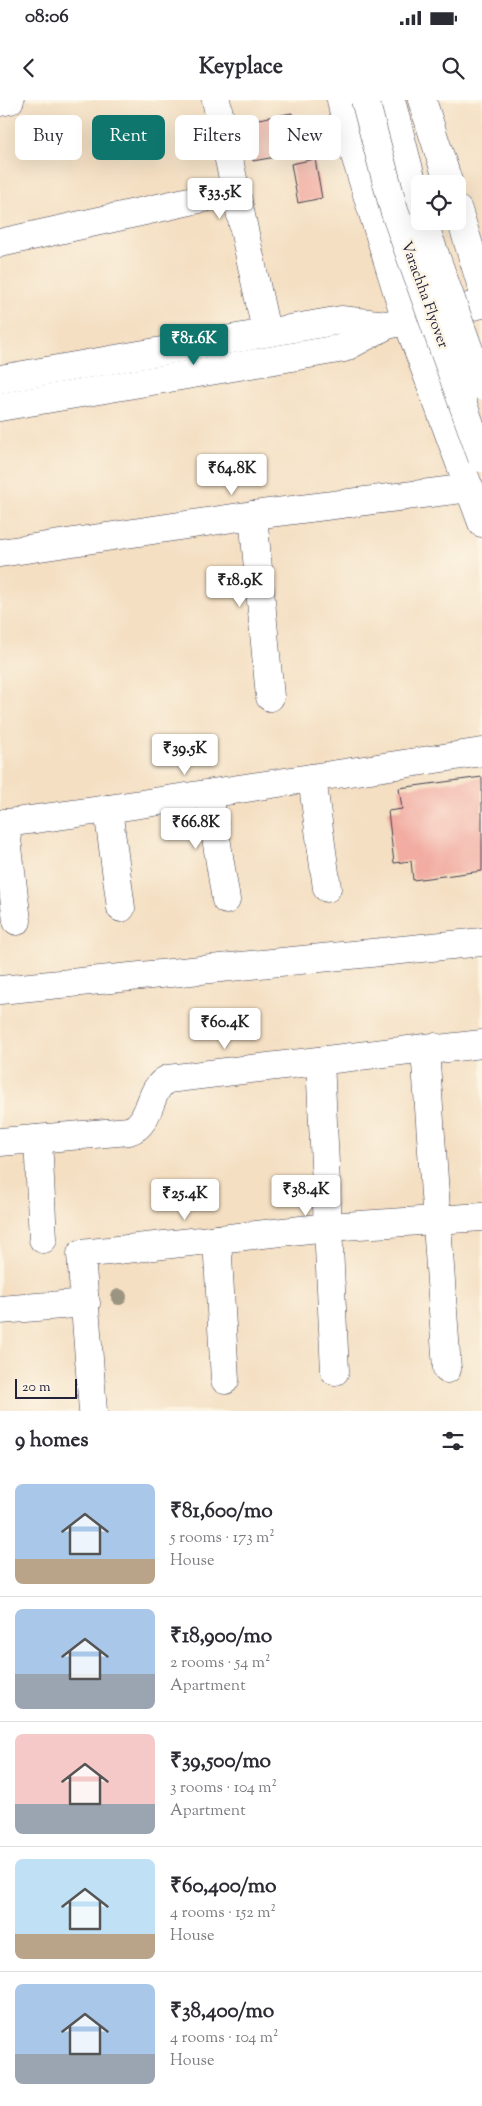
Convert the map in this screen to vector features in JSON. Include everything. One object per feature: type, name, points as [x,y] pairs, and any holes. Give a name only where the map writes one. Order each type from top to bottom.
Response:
[{"type":"street","points":[[0,102],[10,100]]},
{"type":"street","points":[[216,100],[266,331]]},
{"type":"street","points":[[341,100],[398,323],[470,488],[482,523]]},
{"type":"street","name":"Varachha Flyover","points":[[366,100],[394,210],[482,458]]},
{"type":"street","points":[[391,100],[411,177]]},
{"type":"street","points":[[422,100],[446,175]]},
{"type":"street","points":[[0,243],[235,191]]},
{"type":"street","name":"Varachha Flyover","points":[[426,230],[482,386]]},
{"type":"street","points":[[464,230],[482,287]]},
{"type":"street","points":[[0,408],[344,348],[398,323],[482,304]]},
{"type":"street","points":[[0,379],[266,331],[341,320],[398,323]]},
{"type":"street","points":[[0,553],[252,515],[470,488]]},
{"type":"street","points":[[252,515],[270,697]]},
{"type":"street","points":[[17,921],[2,823],[210,794],[482,752]]},
{"type":"street","points":[[312,778],[327,888]]},
{"type":"street","points":[[210,794],[226,900]]},
{"type":"street","points":[[108,809],[121,908]]},
{"type":"street","points":[[0,990],[482,942]]},
{"type":"street","points":[[0,1142],[129,1131],[142,1123],[159,1086],[168,1079],[482,1044]]},
{"type":"street","points":[[425,1049],[447,1368]]},
{"type":"street","points":[[320,1061],[334,1371]]},
{"type":"street","points":[[38,1139],[44,1239]]},
{"type":"street","points":[[93,1411],[81,1254],[328,1227],[482,1217]]},
{"type":"street","points":[[217,1239],[225,1380]]},
{"type":"street","points":[[0,1310],[86,1303]]},
{"type":"building","points":[[269,117],[269,158],[259,160],[259,119]]},
{"type":"building","points":[[315,160],[322,198],[298,203],[291,164]]},
{"type":"building","points":[[482,777],[482,871],[413,880],[411,861],[394,863],[388,811],[402,809],[399,788]]}]
